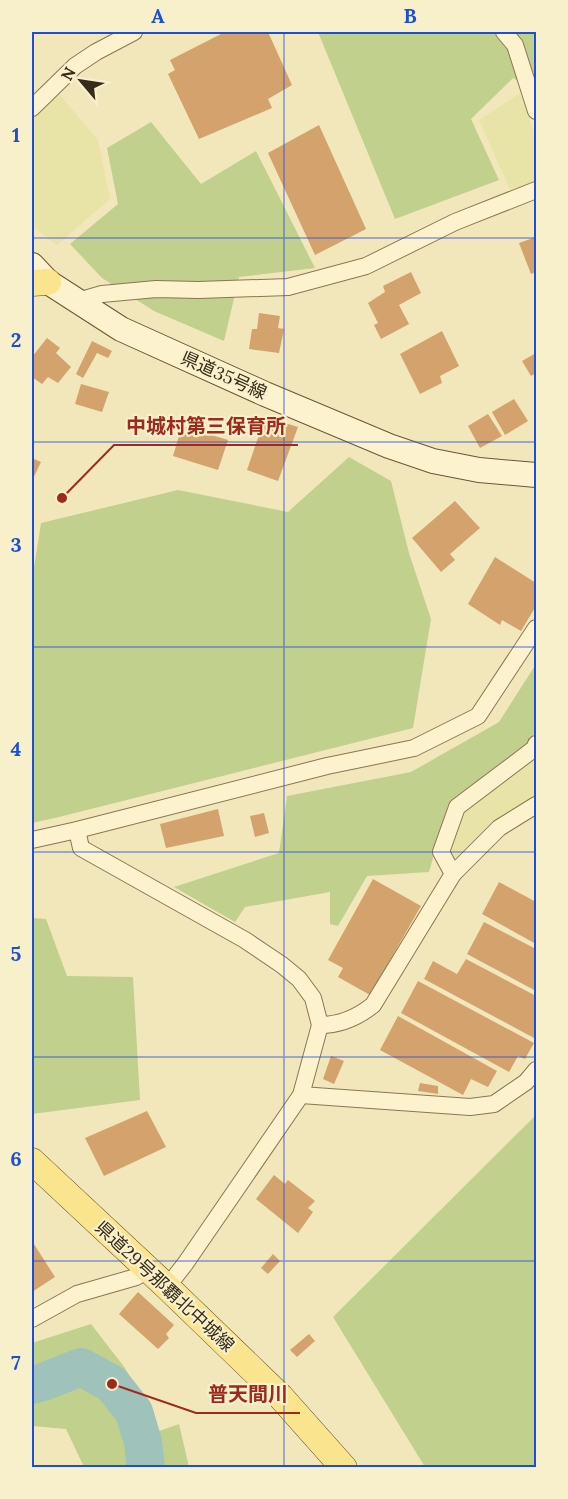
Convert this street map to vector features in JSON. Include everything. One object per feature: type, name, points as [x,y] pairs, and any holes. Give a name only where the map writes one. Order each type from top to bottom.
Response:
[{"type":"main road","name":"県道35号線","points":[[37,277],[131,334],[389,446],[433,461],[479,471],[537,475]]},
{"type":"main road","name":"県道29号那覇北中城線","points":[[32,1161],[280,1396],[344,1467]]},
{"type":"street","points":[[32,108],[75,66],[134,32]]},
{"type":"street","points":[[504,32],[515,45],[537,111]]},
{"type":"street","points":[[78,301],[102,294],[156,289],[288,287],[366,266],[455,222],[537,190]]},
{"type":"street","points":[[32,840],[327,766],[414,748],[478,716],[537,628]]},
{"type":"street","points":[[453,874],[441,852],[457,807],[535,748],[537,744]]},
{"type":"street","points":[[320,1025],[344,1021],[362,1014],[373,1005],[453,874],[499,828],[537,805]]},
{"type":"street","points":[[76,830],[81,848],[245,940],[282,965],[299,979],[313,998],[320,1025],[301,1095],[167,1287]]},
{"type":"street","points":[[301,1095],[470,1107],[494,1104],[526,1082],[537,1070]]},
{"type":"street","points":[[32,1319],[77,1294],[136,1276],[148,1270]]},
{"type":"shaded area","points":[[520,93],[536,137],[536,182],[510,190],[479,120]]},
{"type":"shaded area","points":[[59,94],[98,140],[110,199],[57,245],[32,226],[32,119]]},
{"type":"shaded area","points":[[536,753],[536,798],[491,824],[454,861],[448,846],[461,810]]},
{"type":"green space","points":[[318,32],[536,32],[536,92],[513,78],[471,119],[499,180],[395,219]]},
{"type":"green space","points":[[151,122],[201,184],[256,151],[315,268],[239,277],[224,341],[154,311],[102,278],[70,244],[118,204],[107,148]]},
{"type":"green space","points":[[349,457],[391,481],[409,553],[431,619],[413,728],[32,823],[32,580],[41,523],[178,490],[288,512]]},
{"type":"green space","points":[[536,664],[536,729],[529,744],[448,805],[429,872],[367,876],[338,926],[330,924],[330,892],[245,907],[235,922],[174,887],[279,853],[287,796],[411,772],[499,722]]},
{"type":"green space","points":[[32,918],[46,919],[67,976],[133,977],[140,1100],[32,1114]]},
{"type":"green space","points":[[536,1115],[536,1467],[425,1467],[333,1317]]},
{"type":"green space","points":[[91,1324],[125,1368],[159,1431],[179,1424],[189,1467],[84,1467],[66,1429],[32,1426],[32,1343]]},
{"type":"building","points":[[225,32],[268,32],[292,85],[268,99],[272,108],[199,139],[168,74],[175,70],[170,60]]},
{"type":"building","points":[[319,125],[366,229],[315,255],[268,153]]},
{"type":"building","points":[[536,237],[536,272],[531,274],[519,243]]},
{"type":"building","points":[[411,272],[421,293],[399,305],[409,324],[381,339],[374,325],[378,323],[368,303],[385,292],[383,286]]},
{"type":"building","points":[[259,313],[280,316],[278,328],[284,329],[279,353],[249,349],[252,329],[257,329]]},
{"type":"building","points":[[442,331],[459,366],[440,376],[442,383],[420,394],[400,354]]},
{"type":"building","points":[[47,338],[60,348],[56,353],[71,367],[58,383],[48,377],[42,384],[32,377],[32,357]]},
{"type":"building","points":[[92,341],[112,351],[108,358],[97,353],[83,378],[76,374]]},
{"type":"building","points":[[536,353],[536,373],[531,376],[522,361]]},
{"type":"building","points":[[81,384],[109,392],[102,412],[75,404]]},
{"type":"building","points":[[514,399],[528,421],[505,435],[492,412]]},
{"type":"building","points":[[488,414],[502,436],[480,448],[468,426]]},
{"type":"building","points":[[265,417],[298,427],[278,481],[247,470]]},
{"type":"building","points":[[182,426],[228,440],[218,470],[173,456]]},
{"type":"building","points":[[32,458],[41,462],[32,481]]},
{"type":"building","points":[[455,501],[480,528],[450,554],[455,560],[441,572],[412,538]]},
{"type":"building","points":[[495,557],[536,583],[536,606],[521,631],[502,620],[500,625],[468,604]]},
{"type":"building","points":[[218,809],[224,836],[166,848],[160,824]]},
{"type":"building","points":[[264,813],[269,833],[255,837],[250,816]]},
{"type":"building","points":[[373,879],[421,906],[370,995],[338,977],[343,968],[328,960]]},
{"type":"building","points":[[499,882],[536,902],[536,944],[482,914]]},
{"type":"building","points":[[484,922],[536,949],[536,991],[467,954]]},
{"type":"building","points":[[466,959],[536,996],[536,1039],[424,979],[433,961],[457,974]]},
{"type":"building","points":[[418,981],[534,1043],[525,1059],[518,1056],[509,1072],[401,1013]]},
{"type":"building","points":[[398,1016],[497,1071],[488,1087],[471,1079],[463,1095],[380,1050]]},
{"type":"building","points":[[331,1056],[344,1061],[334,1084],[323,1079]]},
{"type":"building","points":[[420,1083],[438,1086],[438,1094],[418,1091]]},
{"type":"building","points":[[147,1111],[166,1147],[104,1176],[85,1138]]},
{"type":"building","points":[[274,1175],[285,1184],[288,1180],[315,1201],[308,1208],[313,1212],[298,1233],[256,1199]]},
{"type":"building","points":[[32,1241],[55,1277],[32,1292]]},
{"type":"building","points":[[273,1254],[280,1261],[268,1274],[261,1268]]},
{"type":"building","points":[[138,1292],[174,1325],[166,1334],[169,1338],[158,1349],[119,1314]]},
{"type":"building","points":[[309,1334],[315,1341],[297,1357],[290,1350]]},
{"type":"waterway","points":[[32,1385],[81,1367],[112,1384],[134,1412],[143,1442],[146,1468]]},
{"type":"place","name":"中城村第三保育所","points":[[62,498]]},
{"type":"place","name":"普天間川","points":[[112,1384]]}]
